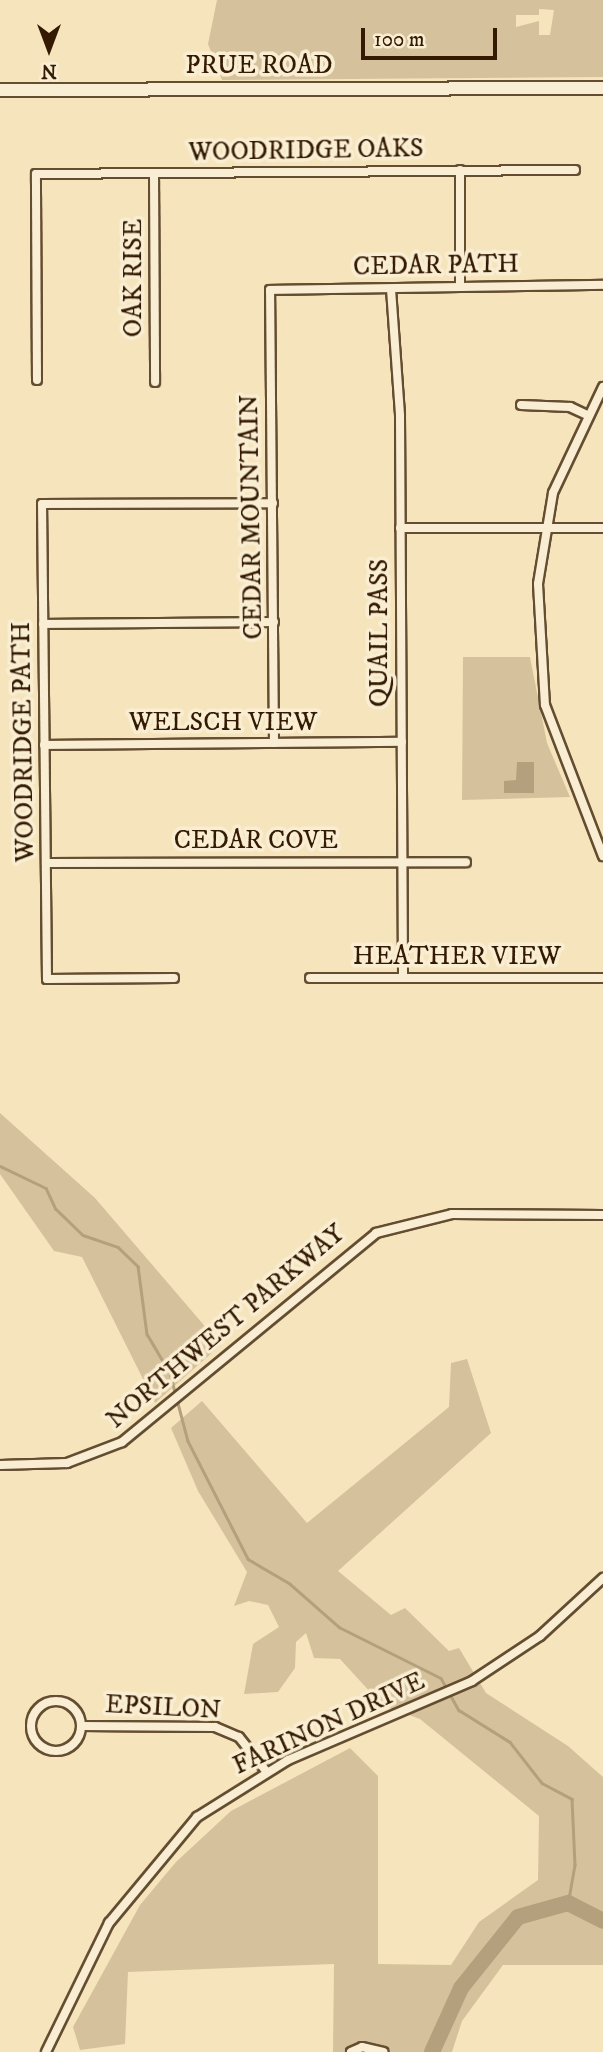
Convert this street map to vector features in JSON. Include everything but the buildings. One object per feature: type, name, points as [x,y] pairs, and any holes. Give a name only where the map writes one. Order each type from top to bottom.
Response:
[{"type":"main road","name":"PRUE ROAD","points":[[0,90],[603,88]]},
{"type":"street","points":[[460,170],[460,286]]},
{"type":"street","name":"WOODRIDGE OAKS","points":[[37,380],[36,174],[575,170]]},
{"type":"street","name":"OAK RISE","points":[[154,173],[155,382]]},
{"type":"street","name":"CEDAR PATH","points":[[270,290],[603,285]]},
{"type":"street","name":"QUAIL PASS","points":[[391,289],[400,528],[403,978]]},
{"type":"street","name":"CEDAR MOUNTAIN","points":[[270,290],[274,743]]},
{"type":"street","points":[[603,387],[544,528],[538,610],[545,705],[603,856]]},
{"type":"street","points":[[521,405],[570,407],[589,416]]},
{"type":"street","name":"WOODRIDGE PATH","points":[[174,978],[47,979],[42,504],[273,503]]},
{"type":"street","points":[[400,528],[603,528]]},
{"type":"street","points":[[43,624],[274,622]]},
{"type":"street","name":"WELSCH VIEW","points":[[44,745],[402,742]]},
{"type":"street","name":"CEDAR COVE","points":[[46,863],[466,862]]},
{"type":"street","name":"HEATHER VIEW","points":[[310,978],[603,978]]},
{"type":"street","name":"NORTHWEST PARKWAY","points":[[0,1465],[86,1458],[122,1442],[164,1411],[376,1233],[452,1214],[603,1214]]},
{"type":"street","name":"FARINON DRIVE","points":[[46,2052],[108,1925],[136,1886],[197,1818],[265,1771],[472,1681],[540,1636],[603,1578]]},
{"type":"street","name":"EPSILON","points":[[57,1701],[74,1709],[81,1727],[74,1744],[56,1751],[38,1744],[31,1726],[39,1708],[57,1701]]},
{"type":"street","name":"EPSILON","points":[[81,1727],[215,1727],[239,1737],[265,1771]]},
{"type":"street","points":[[351,2052],[373,2047],[383,2052]]},
{"type":"shaded area","points":[[217,0],[603,0],[603,77],[222,80],[208,44]],"holes":[[[539,9],[554,10],[550,35],[539,35],[539,21],[516,27],[516,15],[539,15]]]},
{"type":"shaded area","points":[[463,657],[530,657],[547,743],[570,797],[462,800]]},
{"type":"shaded area","points":[[517,762],[534,762],[534,793],[504,793],[504,781],[516,780]]},
{"type":"shaded area","points":[[0,1113],[95,1198],[221,1345],[155,1403],[82,1257],[54,1251],[0,1174]]},
{"type":"shaded area","points":[[467,1359],[491,1433],[338,1571],[391,1615],[405,1608],[449,1651],[459,1648],[486,1693],[568,1746],[603,1777],[603,1965],[503,1965],[462,2021],[452,2052],[333,2052],[334,1964],[128,1972],[125,2044],[80,2050],[73,2027],[140,1905],[176,1862],[231,1811],[350,1748],[378,1776],[378,1964],[451,1965],[479,1922],[538,1880],[539,1816],[420,1719],[382,1705],[340,1659],[314,1658],[306,1633],[296,1642],[295,1668],[278,1692],[244,1694],[253,1644],[279,1627],[268,1605],[249,1601],[234,1606],[247,1572],[198,1491],[171,1428],[202,1401],[307,1523],[449,1407],[451,1363]]},
{"type":"waterway","points":[[0,1166],[46,1188],[56,1209],[83,1235],[118,1247],[138,1266],[147,1334],[170,1373],[188,1441],[248,1559],[289,1583],[339,1627],[441,1678],[459,1710],[510,1742],[542,1783],[572,1799],[575,1865],[568,1903]]},
{"type":"waterway","points":[[432,2052],[461,1988],[518,1917],[568,1903],[603,1921]]}]
